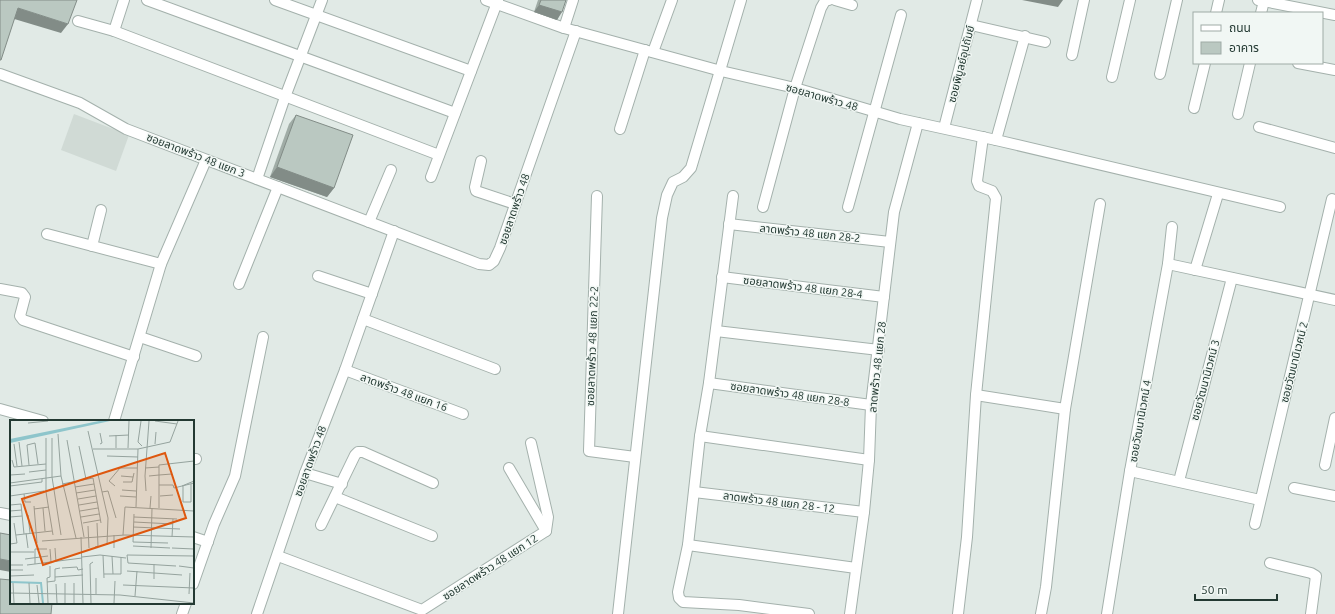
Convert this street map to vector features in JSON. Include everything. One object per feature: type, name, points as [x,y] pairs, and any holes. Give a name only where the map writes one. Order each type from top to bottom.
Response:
[{"type":"street","points":[[114,31],[124,0]]},
{"type":"street","points":[[147,0],[455,113]]},
{"type":"street","points":[[276,0],[471,71]]},
{"type":"street","points":[[257,179],[285,98],[322,0]]},
{"type":"street","points":[[486,0],[498,2],[564,28],[576,31]]},
{"type":"street","points":[[564,28],[573,0]]},
{"type":"street","points":[[620,129],[649,51],[672,0]]},
{"type":"street","points":[[618,614],[662,218],[667,195],[674,182],[683,177],[691,168],[721,71],[740,0]]},
{"type":"street","points":[[763,207],[795,88],[821,8],[825,1],[829,0]]},
{"type":"street","points":[[835,0],[852,5]]},
{"type":"street","name":"ซอยพิบูลย์อุปถัมย์","points":[[944,128],[977,0]]},
{"type":"street","points":[[1072,55],[1084,0]]},
{"type":"street","points":[[1112,77],[1130,0]]},
{"type":"street","points":[[1160,74],[1177,0]]},
{"type":"street","points":[[1216,12],[1219,0]]},
{"type":"street","points":[[1261,12],[1261,1],[1319,12]]},
{"type":"street","points":[[431,177],[498,2]]},
{"type":"street","points":[[1323,13],[1335,15]]},
{"type":"street","points":[[848,207],[901,15]]},
{"type":"street","points":[[78,20],[114,31],[285,98],[439,155]]},
{"type":"street","points":[[971,25],[1025,36],[1045,42]]},
{"type":"street","name":"ซอยลาดพร้าว 48","points":[[257,614],[305,473],[345,370],[394,231],[479,264],[489,265],[494,261],[500,248],[576,31],[721,71],[795,88],[874,112],[918,123],[996,140],[1218,194],[1280,207]]},
{"type":"street","points":[[996,140],[1025,36]]},
{"type":"street","points":[[1194,108],[1205,64]]},
{"type":"street","points":[[1238,114],[1250,64]]},
{"type":"street","points":[[1303,64],[1335,70]]},
{"type":"street","name":"ซอยลาดพร้าว 48 แยก 3","points":[[0,74],[80,103],[126,129],[394,231]]},
{"type":"street","name":"ลาดพร้าว 48 แยก 28","points":[[850,614],[864,512],[869,460],[871,405],[879,350],[890,242],[896,201],[918,123]]},
{"type":"street","points":[[1259,127],[1335,148]]},
{"type":"street","points":[[958,614],[968,537],[976,395],[996,198],[992,192],[979,186],[977,181],[983,137]]},
{"type":"street","points":[[114,420],[161,264],[206,160]]},
{"type":"street","points":[[481,162],[475,187],[476,191],[515,204]]},
{"type":"street","points":[[370,222],[391,170]]},
{"type":"street","points":[[239,284],[278,187]]},
{"type":"street","points":[[1195,270],[1218,194]]},
{"type":"street","name":"ซอยลาดพร้าว 48 แยก 22-2","points":[[597,196],[589,451],[635,457]]},
{"type":"street","points":[[733,196],[709,383],[700,436],[688,545],[678,592],[679,598],[683,602],[738,610],[809,614]]},
{"type":"street","name":"ซอยวัฒนานิเวศน์ 2","points":[[1255,524],[1311,294],[1332,199]]},
{"type":"street","points":[[1041,614],[1046,587],[1064,409],[1100,204]]},
{"type":"street","points":[[92,246],[101,210]]},
{"type":"street","name":"ลาดพร้าว 48 แยก 28-2","points":[[729,224],[890,242]]},
{"type":"street","name":"ซอยวัฒนานิเวศน์ 4","points":[[1107,614],[1130,471],[1168,264],[1172,227]]},
{"type":"street","points":[[47,234],[161,264]]},
{"type":"street","points":[[1168,264],[1335,300]]},
{"type":"street","points":[[318,276],[372,294]]},
{"type":"street","name":"ซอยลาดพร้าว 48 แยก 28-4","points":[[722,277],[884,297]]},
{"type":"street","name":"ซอยวัฒนานิเวศน์ 3","points":[[1179,481],[1232,278]]},
{"type":"street","points":[[0,289],[22,293],[25,297],[20,316],[23,320],[134,357]]},
{"type":"street","points":[[363,319],[495,369]]},
{"type":"street","points":[[716,331],[879,350]]},
{"type":"street","points":[[140,337],[196,356]]},
{"type":"street","points":[[194,581],[235,476],[263,337]]},
{"type":"street","name":"ลาดพร้าว 48 แยก 16","points":[[345,370],[463,414]]},
{"type":"street","name":"ซอยลาดพร้าว 48 แยก 28-8","points":[[709,383],[871,405]]},
{"type":"street","points":[[976,395],[1064,409]]},
{"type":"street","points":[[0,409],[39,420]]},
{"type":"street","points":[[1325,465],[1335,418]]},
{"type":"street","points":[[700,436],[869,460]]},
{"type":"street","points":[[531,443],[548,518],[546,531]]},
{"type":"street","points":[[321,525],[342,484],[354,456],[358,452],[363,452],[433,483]]},
{"type":"street","name":"ซอยลาดพร้าว 48 แยก 12","points":[[278,556],[422,612],[546,531],[509,468]]},
{"type":"street","points":[[1130,471],[1260,500]]},
{"type":"street","points":[[305,473],[342,484]]},
{"type":"street","points":[[1294,488],[1335,496]]},
{"type":"street","name":"ลาดพร้าว 48 แยก 28 - 12","points":[[694,492],[864,512]]},
{"type":"street","points":[[334,498],[432,536]]},
{"type":"street","points":[[0,513],[10,515]]},
{"type":"street","points":[[194,537],[208,542]]},
{"type":"street","points":[[688,545],[856,568]]},
{"type":"street","points":[[1270,563],[1311,573],[1316,576],[1311,614]]},
{"type":"street","points":[[182,614],[186,604]]},
{"type":"shaded area","points":[[74,114],[129,135],[116,171],[61,150]]},
{"type":"building","points":[[0,0],[77,0],[68,24],[18,8],[0,60]]},
{"type":"building","points":[[541,0],[566,0],[562,12],[539,5]]},
{"type":"building","points":[[296,115],[353,135],[334,188],[277,167]]},
{"type":"building","points":[[0,533],[10,535],[10,561],[0,559]]},
{"type":"building","points":[[0,579],[10,580],[10,604],[52,604],[51,614],[0,614]]}]
